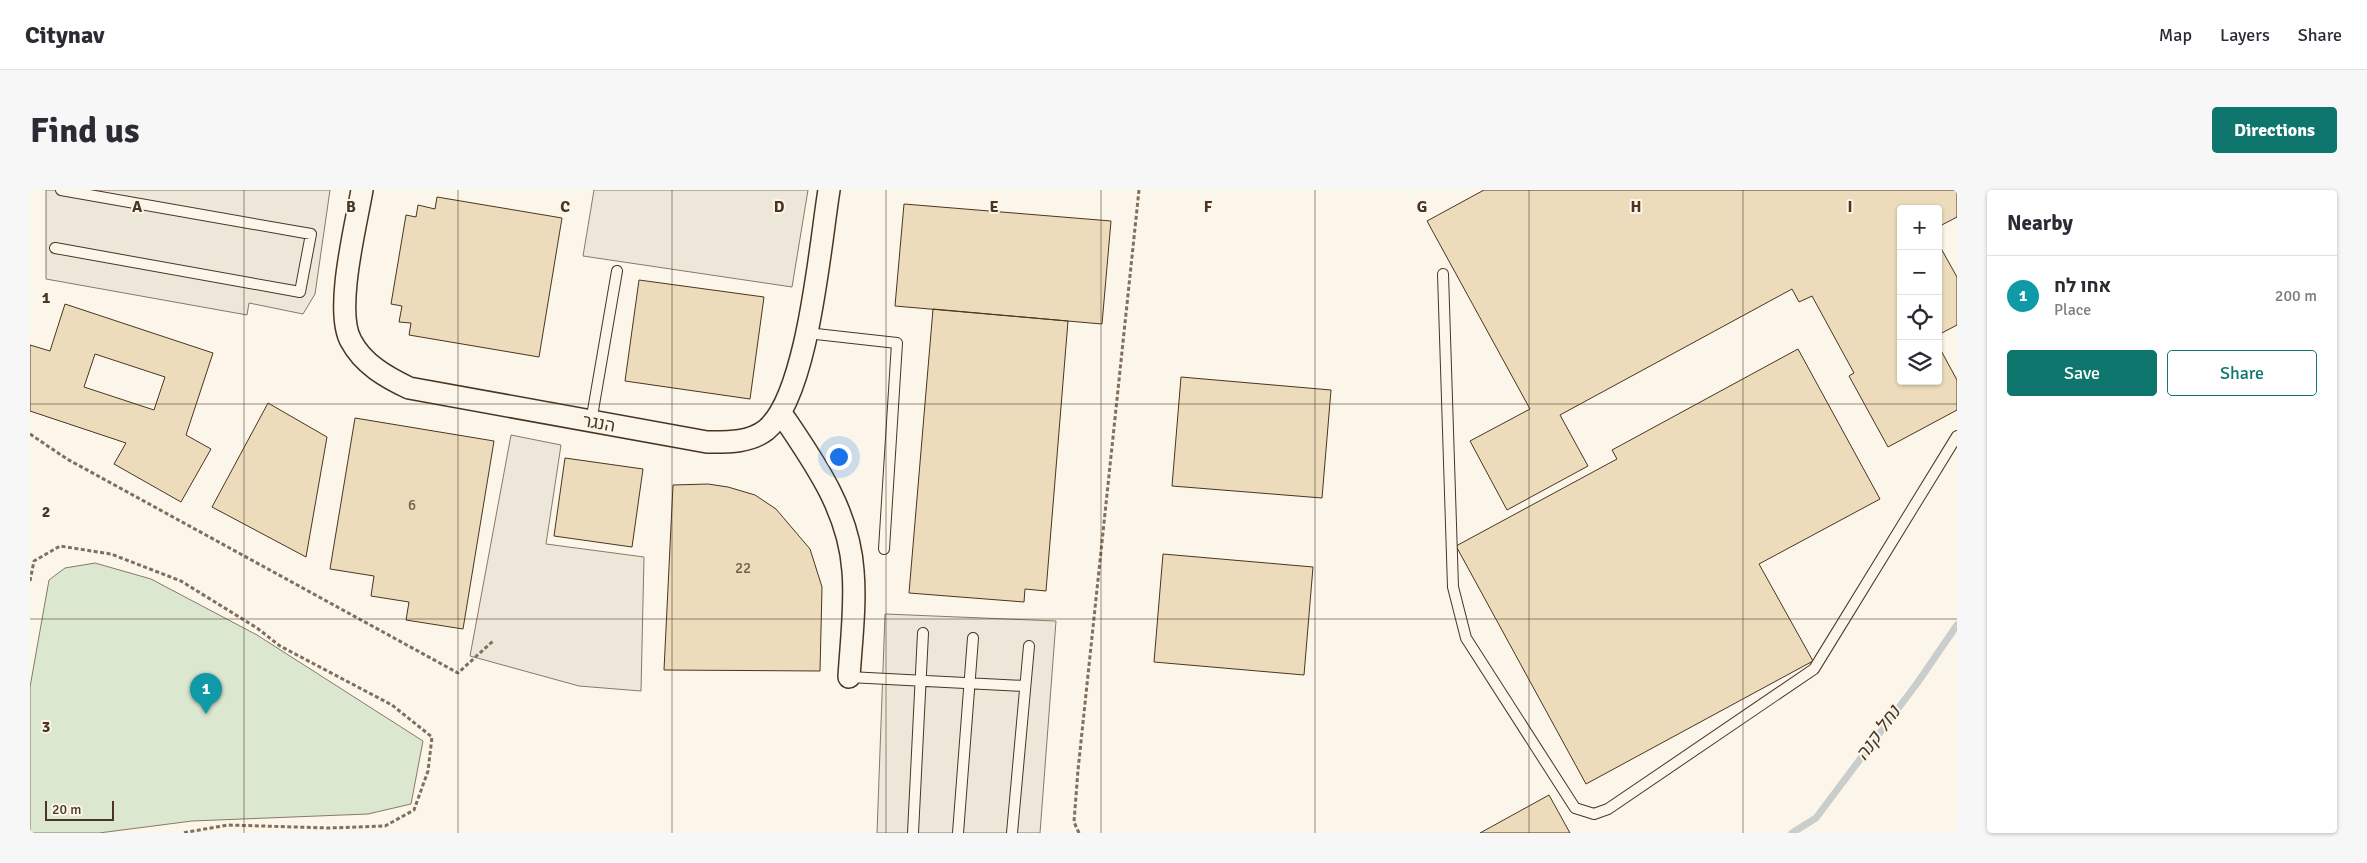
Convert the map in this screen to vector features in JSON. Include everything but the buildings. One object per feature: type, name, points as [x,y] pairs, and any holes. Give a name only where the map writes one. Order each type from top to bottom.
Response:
[{"type":"street","name":"הנגר","points":[[362,190],[346,281],[345,308],[350,340],[367,362],[386,376],[409,388],[707,442],[732,442],[759,434],[767,429],[781,413],[794,386],[807,333],[829,190]]},
{"type":"street","points":[[781,413],[818,467],[831,492],[839,509],[849,544],[854,571],[849,678]]},
{"type":"lane","points":[[55,248],[300,292],[311,234],[61,190]]},
{"type":"lane","points":[[591,422],[617,271]]},
{"type":"lane","points":[[1442,274],[1453,587],[1466,638],[1575,808],[1594,814],[1608,809],[1814,669],[1957,436]]},
{"type":"lane","points":[[807,333],[897,343],[884,549]]},
{"type":"lane","points":[[913,833],[923,633]]},
{"type":"lane","points":[[958,833],[973,638]]},
{"type":"lane","points":[[1012,833],[1029,646]]},
{"type":"lane","points":[[849,678],[1025,686]]},
{"type":"path","points":[[1079,833],[1074,822],[1078,770],[1139,190]]},
{"type":"path","points":[[30,434],[67,460],[458,673],[493,641]]},
{"type":"path","points":[[30,581],[34,561],[60,546],[111,554],[181,581],[256,628],[280,646],[392,705],[432,737],[428,770],[414,810],[385,826],[329,828],[228,825],[182,833]]},
{"type":"path","points":[[329,828],[334,833]]},
{"type":"green space","points":[[95,563],[151,579],[257,635],[423,741],[411,804],[368,814],[192,821],[99,833],[30,833],[30,687],[49,580],[65,568]]},
{"type":"shaded area","points":[[46,190],[330,190],[315,294],[303,314],[249,303],[247,315],[46,279]]},
{"type":"shaded area","points":[[594,190],[808,190],[792,287],[583,256]]},
{"type":"shaded area","points":[[511,435],[561,445],[546,544],[644,557],[641,691],[579,686],[470,656]]},
{"type":"shaded area","points":[[885,614],[1056,621],[1040,833],[877,833]]},
{"type":"waterway","name":"נחל קנה","points":[[1792,833],[1816,818],[1918,682],[1957,625]]},
{"type":"place","name":"אחו לח","points":[[206,714]]}]
